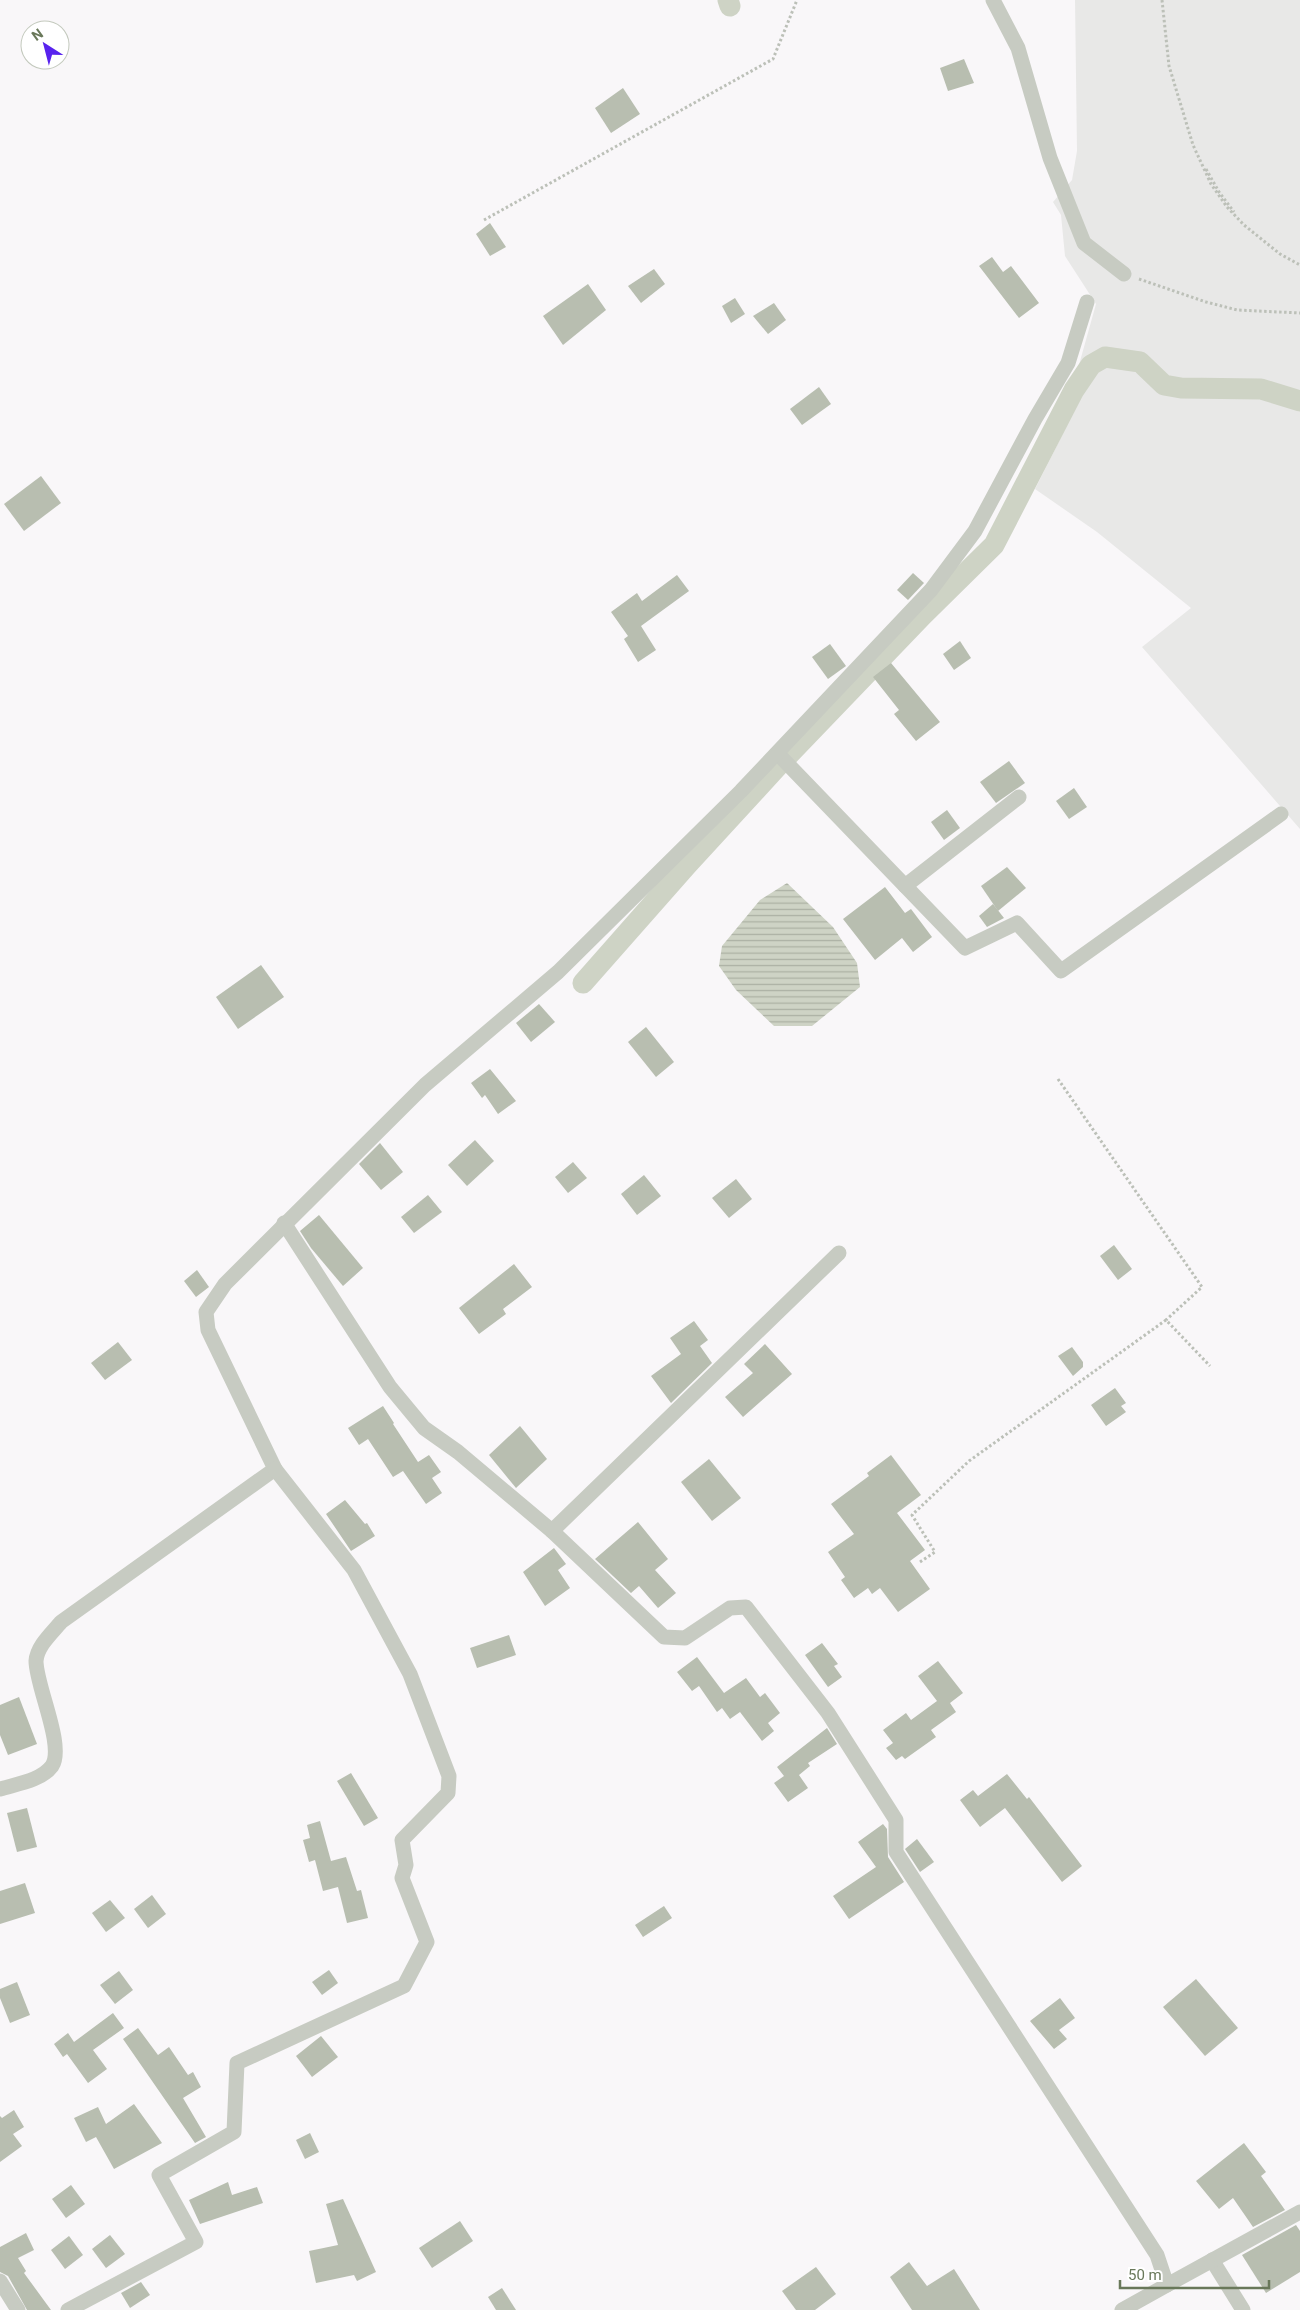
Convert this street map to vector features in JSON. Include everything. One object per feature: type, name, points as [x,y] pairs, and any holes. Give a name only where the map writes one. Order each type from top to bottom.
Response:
[{"type":"street","points":[[993,0],[1018,48],[1050,158],[1084,243],[1124,274]]},
{"type":"street","points":[[68,2310],[196,2242],[159,2175],[234,2132],[237,2063],[404,1986],[427,1942],[402,1878],[406,1865],[402,1840],[448,1793],[449,1776],[410,1674],[354,1570],[274,1469],[208,1330],[206,1312],[225,1284],[284,1223],[425,1085],[558,972],[741,791],[931,590],[975,531],[1034,419],[1068,363],[1087,302]]},
{"type":"street","points":[[778,754],[965,948],[1017,923],[1062,971],[1281,814]]},
{"type":"street","points":[[905,886],[1019,798]]},
{"type":"street","points":[[284,1223],[390,1386],[424,1428],[458,1452],[552,1531],[664,1637],[685,1638],[730,1608],[746,1607],[828,1713],[896,1820],[896,1852],[1157,2255],[1167,2285]]},
{"type":"street","points":[[552,1531],[839,1253]]},
{"type":"street","points":[[0,1789],[37,1778],[52,1765],[56,1748],[36,1660],[43,1643],[61,1622],[274,1469]]},
{"type":"street","points":[[1122,2310],[1300,2212]]},
{"type":"street","points":[[1212,2260],[1243,2310]]},
{"type":"street","points":[[0,2281],[18,2310]]},
{"type":"path","points":[[484,220],[773,59],[797,0]]},
{"type":"path","points":[[1163,0],[1169,66],[1194,145],[1211,184],[1227,207],[1244,225],[1280,254],[1300,265]]},
{"type":"path","points":[[1124,274],[1206,302],[1237,310],[1300,313]]},
{"type":"path","points":[[920,1562],[935,1552],[912,1515],[969,1461],[1166,1320],[1202,1287],[1058,1079]]},
{"type":"path","points":[[1166,1320],[1210,1366]]},
{"type":"shaded area","points":[[1075,0],[1300,0],[1300,829],[1142,647],[1191,608],[1097,532],[1035,489],[1089,382],[1078,375],[1077,372],[1096,304],[1065,256],[1061,215],[1053,202],[1072,180],[1077,151]]},
{"type":"shaded area","points":[[787,883],[833,927],[857,963],[860,987],[812,1026],[774,1026],[736,990],[719,966],[722,946],[760,900]]},
{"type":"building","points":[[964,59],[974,83],[948,91],[940,68]]},
{"type":"building","points":[[623,88],[640,114],[611,133],[595,108]]},
{"type":"building","points":[[490,223],[506,247],[490,256],[476,234]]},
{"type":"building","points":[[992,257],[1003,272],[1011,266],[1039,303],[1019,318],[979,266]]},
{"type":"building","points":[[654,269],[665,284],[641,303],[628,286]]},
{"type":"building","points":[[588,284],[606,310],[563,345],[543,316]]},
{"type":"building","points":[[735,298],[745,314],[731,323],[722,306]]},
{"type":"building","points":[[774,303],[786,320],[768,334],[753,316]]},
{"type":"building","points":[[819,387],[831,404],[802,425],[790,409]]},
{"type":"building","points":[[41,476],[61,503],[24,531],[4,504]]},
{"type":"building","points":[[913,573],[924,583],[908,600],[897,590]]},
{"type":"building","points":[[677,575],[689,591],[641,626],[656,650],[638,662],[624,639],[628,636],[611,612],[637,593],[642,601]]},
{"type":"building","points":[[960,641],[971,658],[954,670],[943,654]]},
{"type":"building","points":[[830,644],[846,666],[828,679],[812,657]]},
{"type":"building","points":[[891,663],[940,722],[916,741],[894,714],[899,710],[873,677]]},
{"type":"building","points":[[1009,761],[1025,783],[996,803],[980,782]]},
{"type":"building","points":[[1074,788],[1087,807],[1069,819],[1056,801]]},
{"type":"building","points":[[947,810],[960,828],[944,840],[931,822]]},
{"type":"building","points":[[1007,867],[1026,888],[998,911],[981,886]]},
{"type":"building","points":[[885,887],[905,913],[911,909],[932,937],[913,952],[902,938],[875,960],[843,919]]},
{"type":"building","points":[[993,904],[1004,918],[987,927],[979,916]]},
{"type":"building","points":[[261,965],[284,997],[238,1029],[216,997]]},
{"type":"building","points":[[539,1004],[555,1022],[531,1042],[516,1023]]},
{"type":"building","points":[[646,1027],[674,1062],[656,1077],[628,1042]]},
{"type":"building","points":[[490,1069],[516,1101],[498,1114],[485,1095],[482,1098],[471,1083]]},
{"type":"building","points":[[475,1140],[494,1161],[467,1186],[448,1165]]},
{"type":"building","points":[[380,1143],[403,1172],[381,1190],[359,1164]]},
{"type":"building","points":[[573,1162],[587,1178],[568,1193],[555,1177]]},
{"type":"building","points":[[644,1175],[661,1196],[637,1215],[621,1194]]},
{"type":"building","points":[[736,1179],[752,1199],[729,1218],[712,1198]]},
{"type":"building","points":[[428,1195],[442,1212],[414,1233],[401,1217]]},
{"type":"building","points":[[319,1215],[363,1268],[343,1286],[311,1248],[300,1231]]},
{"type":"building","points":[[1114,1245],[1132,1269],[1118,1280],[1100,1256]]},
{"type":"building","points":[[514,1264],[532,1287],[503,1309],[506,1314],[479,1334],[459,1308]]},
{"type":"building","points":[[197,1270],[209,1287],[196,1297],[184,1281]]},
{"type":"building","points":[[694,1321],[708,1340],[700,1346],[712,1363],[671,1403],[651,1376],[681,1354],[670,1338]]},
{"type":"building","points":[[118,1342],[132,1360],[105,1380],[91,1363]]},
{"type":"building","points":[[765,1344],[792,1374],[743,1417],[725,1397],[753,1373],[744,1364]]},
{"type":"building","points":[[1072,1347],[1083,1362],[1083,1367],[1073,1376],[1058,1356]]},
{"type":"building","points":[[1115,1388],[1126,1403],[1121,1406],[1126,1412],[1106,1426],[1091,1405]]},
{"type":"building","points":[[383,1406],[418,1462],[429,1455],[441,1472],[432,1478],[442,1493],[426,1504],[403,1471],[393,1477],[368,1439],[359,1445],[348,1428]]},
{"type":"building","points":[[520,1426],[547,1459],[516,1488],[489,1455]]},
{"type":"building","points":[[891,1455],[921,1495],[897,1513],[925,1550],[910,1561],[930,1589],[898,1612],[880,1588],[872,1594],[868,1588],[854,1598],[841,1580],[845,1577],[828,1552],[854,1534],[831,1504],[869,1476],[867,1473]]},
{"type":"building","points":[[709,1459],[741,1498],[712,1521],[681,1482]]},
{"type":"building","points":[[345,1500],[365,1524],[367,1523],[375,1536],[351,1551],[326,1514]]},
{"type":"building","points":[[638,1522],[668,1559],[655,1570],[676,1593],[658,1608],[639,1586],[631,1593],[595,1559]]},
{"type":"building","points":[[554,1548],[566,1564],[558,1570],[570,1588],[545,1606],[523,1572]]},
{"type":"building","points":[[509,1635],[516,1655],[477,1668],[470,1648]]},
{"type":"building","points":[[822,1643],[838,1664],[834,1666],[842,1677],[828,1687],[805,1655]]},
{"type":"building","points":[[697,1657],[724,1693],[746,1678],[760,1697],[765,1693],[780,1713],[768,1723],[774,1731],[762,1741],[740,1712],[730,1719],[722,1708],[717,1712],[699,1686],[692,1691],[677,1672]]},
{"type":"building","points":[[938,1661],[963,1693],[950,1703],[956,1712],[931,1730],[936,1737],[905,1759],[902,1756],[896,1760],[886,1748],[893,1743],[883,1730],[906,1713],[911,1720],[937,1701],[918,1676]]},
{"type":"building","points":[[19,1697],[37,1744],[8,1755],[0,1735],[0,1705]]},
{"type":"building","points":[[827,1728],[837,1744],[808,1763],[810,1766],[799,1775],[808,1788],[788,1802],[774,1783],[784,1776],[777,1767]]},
{"type":"building","points":[[351,1773],[378,1818],[364,1826],[337,1781]]},
{"type":"building","points":[[1007,1774],[1027,1799],[1029,1797],[1082,1866],[1062,1882],[1005,1808],[980,1827],[960,1800],[973,1790],[978,1796]]},
{"type":"building","points":[[27,1808],[37,1847],[17,1852],[7,1813]]},
{"type":"building","points":[[320,1821],[331,1861],[346,1857],[357,1891],[361,1890],[368,1918],[347,1923],[338,1887],[323,1891],[315,1860],[309,1862],[303,1840],[310,1838],[307,1825]]},
{"type":"building","points":[[883,1824],[887,1829],[888,1857],[904,1882],[849,1919],[833,1896],[876,1867],[858,1842]]},
{"type":"building","points":[[917,1839],[934,1862],[920,1872],[905,1849]]},
{"type":"building","points":[[25,1883],[35,1913],[0,1924],[0,1891]]},
{"type":"building","points":[[152,1895],[166,1914],[148,1928],[134,1909]]},
{"type":"building","points":[[110,1900],[125,1918],[106,1932],[92,1913]]},
{"type":"building","points":[[664,1906],[672,1918],[643,1937],[635,1925]]},
{"type":"building","points":[[329,1970],[338,1983],[322,1995],[312,1982]]},
{"type":"building","points":[[119,1971],[133,1990],[115,2004],[100,1985]]},
{"type":"building","points":[[1196,1979],[1238,2028],[1205,2056],[1163,2007]]},
{"type":"building","points":[[17,1982],[30,2015],[10,2023],[0,1998],[0,1989]]},
{"type":"building","points":[[1060,1998],[1075,2018],[1059,2030],[1067,2039],[1054,2049],[1030,2021]]},
{"type":"building","points":[[113,2013],[124,2028],[93,2050],[107,2069],[88,2083],[67,2054],[63,2057],[54,2044],[68,2033],[74,2042]]},
{"type":"building","points":[[138,2028],[158,2055],[169,2047],[188,2075],[193,2072],[201,2087],[183,2098],[206,2137],[195,2143],[123,2039]]},
{"type":"building","points":[[321,2036],[338,2057],[312,2077],[296,2056]]},
{"type":"building","points":[[134,2104],[162,2143],[114,2169],[96,2137],[86,2142],[74,2118],[98,2107],[106,2124]]},
{"type":"building","points":[[14,2110],[24,2127],[13,2134],[22,2146],[0,2162],[0,2116],[2,2118]]},
{"type":"building","points":[[310,2133],[319,2152],[305,2159],[296,2140]]},
{"type":"building","points":[[1244,2143],[1266,2172],[1261,2176],[1285,2210],[1253,2227],[1233,2198],[1219,2209],[1196,2181]]},
{"type":"building","points":[[228,2182],[232,2195],[257,2187],[263,2203],[200,2224],[189,2200]]},
{"type":"building","points":[[71,2185],[85,2204],[66,2218],[52,2199]]},
{"type":"building","points":[[343,2199],[376,2272],[357,2281],[354,2275],[316,2283],[309,2251],[338,2245],[326,2204]]},
{"type":"building","points":[[460,2221],[473,2241],[432,2268],[419,2248]]},
{"type":"building","points":[[1296,2225],[1300,2231],[1300,2272],[1266,2293],[1242,2255]]},
{"type":"building","points":[[26,2233],[34,2250],[18,2258],[26,2271],[24,2273],[51,2310],[27,2310],[8,2276],[0,2272],[0,2247]]},
{"type":"building","points":[[110,2235],[125,2254],[106,2268],[92,2249]]},
{"type":"building","points":[[69,2236],[83,2255],[65,2269],[51,2250]]},
{"type":"building","points":[[909,2262],[927,2286],[954,2269],[980,2310],[912,2310],[890,2277]]},
{"type":"building","points":[[816,2267],[836,2294],[815,2310],[796,2310],[782,2291]]},
{"type":"building","points":[[141,2282],[150,2295],[130,2308],[121,2293]]},
{"type":"building","points":[[502,2288],[516,2310],[496,2310],[488,2297]]},
{"type":"waterway","points":[[728,0],[730,6]]},
{"type":"waterway","points":[[583,983],[687,865],[778,766],[923,615],[994,545],[1074,390],[1091,365],[1105,357],[1140,362],[1164,385],[1181,388],[1261,389],[1300,401]]}]
